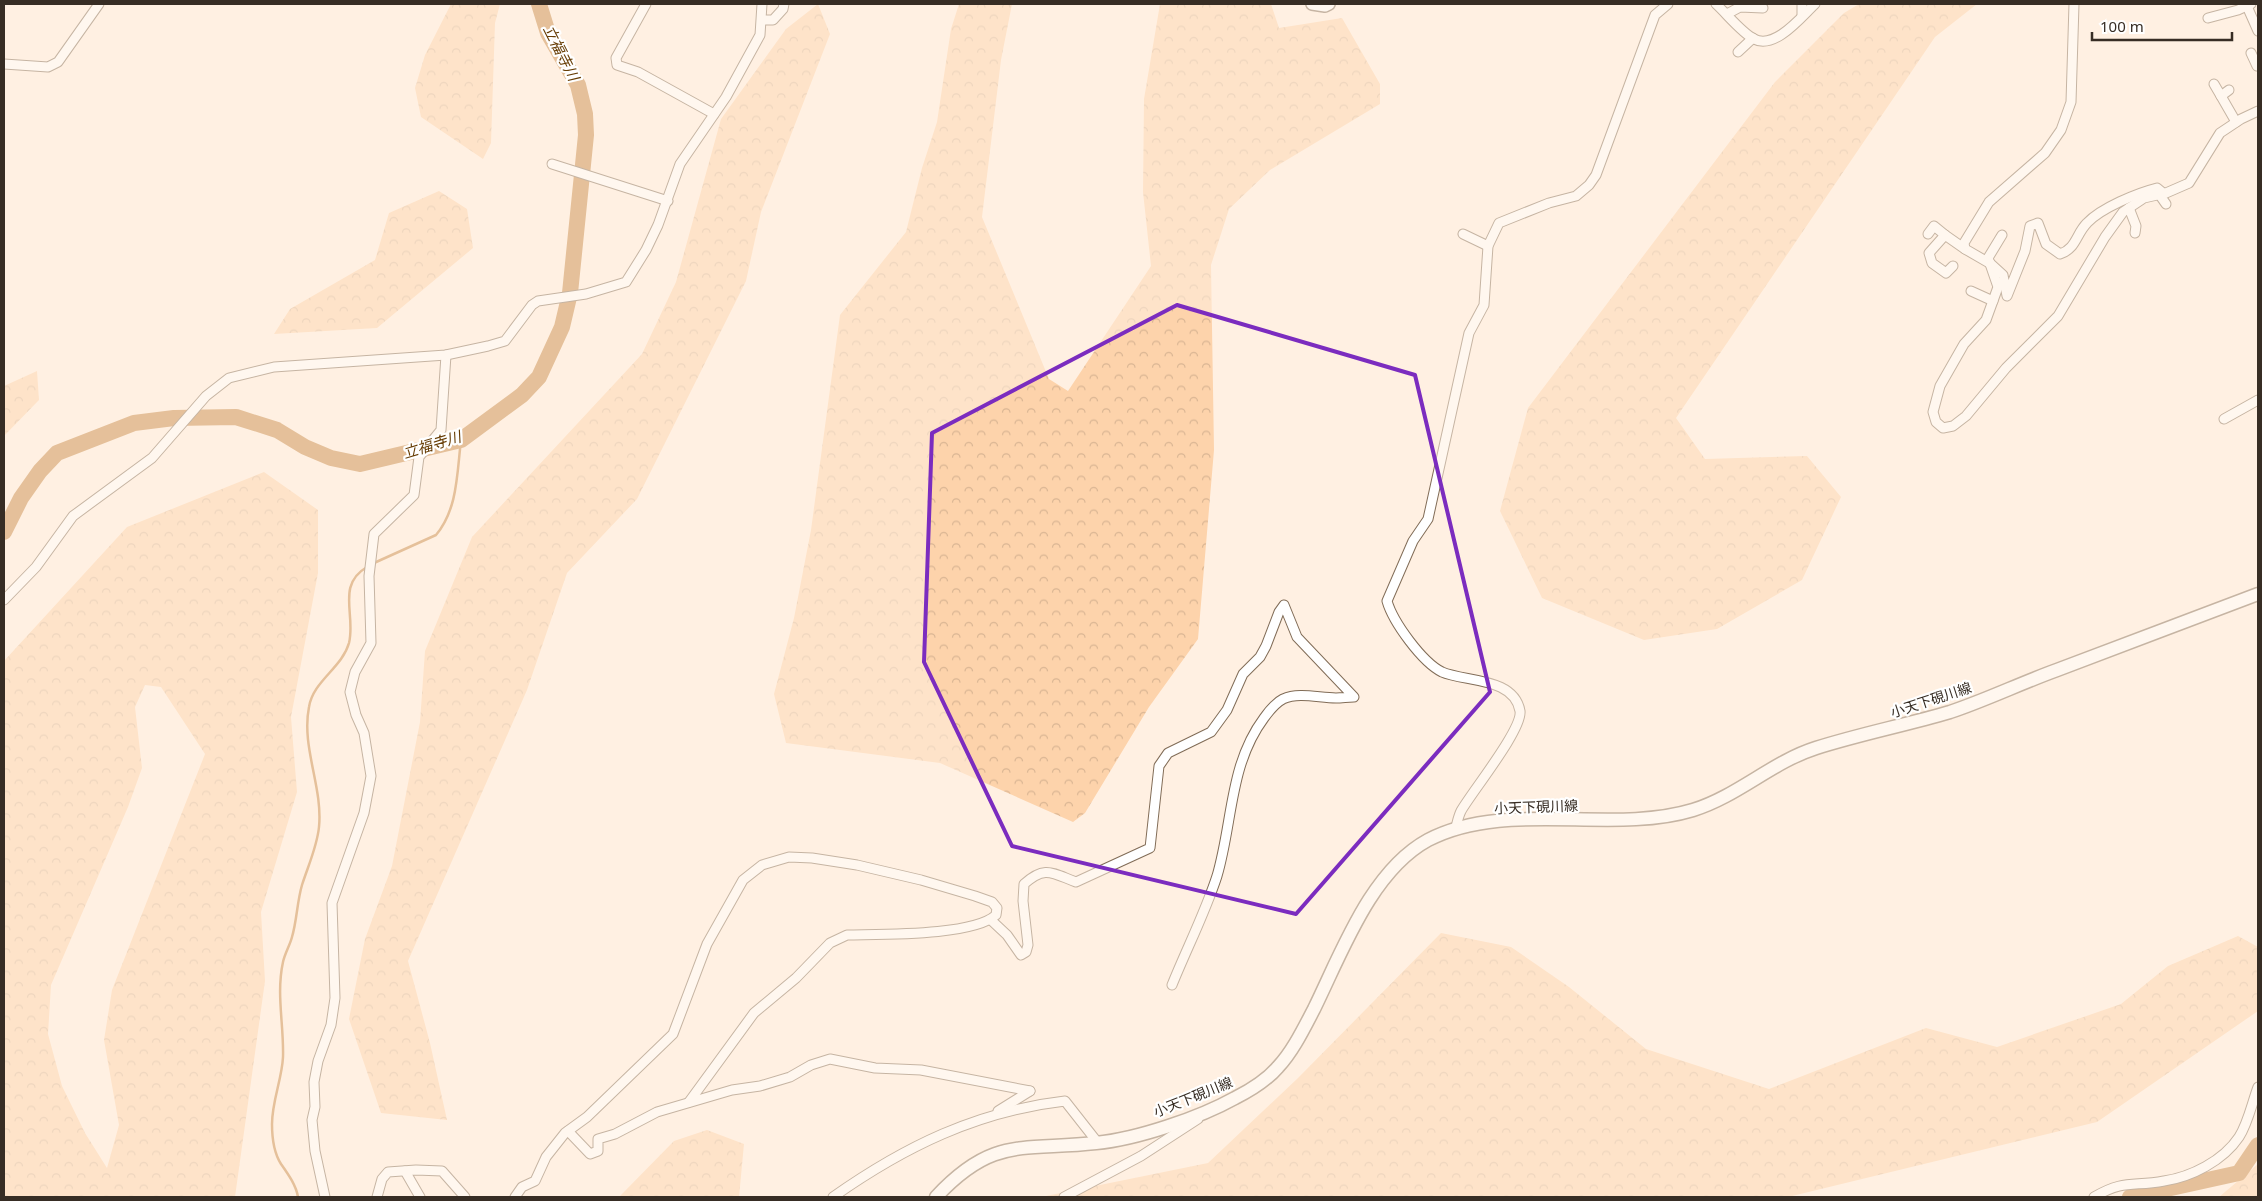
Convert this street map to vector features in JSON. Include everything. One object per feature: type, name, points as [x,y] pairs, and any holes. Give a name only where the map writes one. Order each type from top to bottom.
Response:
[{"type":"main road","name":"小天下硯川線","points":[[936,1197],[973,1163],[1005,1150],[1043,1145],[1098,1143],[1140,1134],[1194,1116],[1232,1100],[1262,1082],[1281,1065],[1302,1033],[1366,907],[1384,877],[1404,856],[1430,839],[1455,830],[1518,819],[1665,817],[1696,809],[1720,799],[1783,762],[1814,749],[1953,711],[2258,594]]},
{"type":"street","points":[[4,64],[48,66],[58,62],[99,4]]},
{"type":"street","points":[[646,4],[616,58],[617,65],[638,72],[714,114]]},
{"type":"street","points":[[4,600],[36,566],[73,516],[152,458],[206,396],[229,378],[274,367],[446,355],[505,341],[532,304],[538,301],[586,294],[626,282],[646,250],[668,201],[680,164],[714,114],[760,35],[762,4]]},
{"type":"street","points":[[762,20],[773,20],[783,9],[784,4]]},
{"type":"street","points":[[1312,4],[1325,6],[1329,4]]},
{"type":"street","points":[[1455,830],[1460,813],[1496,762],[1518,722],[1520,712],[1515,698],[1502,689],[1486,681],[1442,671],[1435,666],[1403,633],[1394,620],[1387,601],[1413,541],[1428,519],[1468,333],[1484,305],[1488,246],[1499,223],[1549,203],[1576,196],[1589,185],[1596,175],[1655,15],[1668,4]]},
{"type":"street","points":[[1716,4],[1753,38],[1767,41],[1781,35],[1815,4]]},
{"type":"street","points":[[1802,4],[1802,16]]},
{"type":"street","points":[[1965,249],[1964,243],[1989,202],[2044,153],[2061,130],[2071,102],[2074,4]]},
{"type":"street","points":[[2208,18],[2238,10],[2248,4],[2258,31]]},
{"type":"street","points":[[1727,14],[1740,7],[1763,8]]},
{"type":"street","points":[[1738,52],[1753,38]]},
{"type":"street","points":[[2253,52],[2257,66]]},
{"type":"street","points":[[2214,84],[2236,122]]},
{"type":"street","points":[[2221,96],[2229,90]]},
{"type":"street","points":[[1928,234],[1934,226],[1965,249],[1992,264],[1998,287],[1986,320],[1964,344],[1940,386],[1933,412],[1936,422],[1943,428],[1953,426],[1966,416],[2006,368],[2058,316],[2105,237],[2123,212],[2144,198],[2161,194],[2189,182],[2220,133],[2236,122],[2258,111]]},
{"type":"street","points":[[552,164],[668,201]]},
{"type":"street","points":[[2002,235],[1988,258],[2003,275],[2007,296],[2025,251],[2030,226],[2038,223],[2046,244],[2060,254],[2069,251],[2087,223],[2118,203],[2157,188],[2166,204]]},
{"type":"street","points":[[2129,208],[2136,226],[2135,233]]},
{"type":"street","points":[[1463,234],[1488,246]]},
{"type":"street","points":[[1945,235],[1929,252],[1932,263],[1946,273],[1953,266]]},
{"type":"street","points":[[1971,291],[1993,301]]},
{"type":"street","points":[[325,1197],[314,1142],[314,1082],[318,1061],[331,1025],[335,998],[332,903],[364,813],[371,776],[364,733],[356,715],[350,692],[355,672],[371,643],[370,572],[374,534],[414,495],[419,457],[440,430],[446,355]]},
{"type":"street","points":[[2224,419],[2258,400]]},
{"type":"street","points":[[991,920],[1007,934],[1021,955],[1026,952],[1028,945],[1023,901],[1024,884],[1035,874],[1046,871],[1076,882],[1150,848],[1159,766],[1168,753],[1211,732],[1227,710],[1238,681],[1266,646],[1279,612],[1284,605],[1297,637],[1354,697],[1298,696],[1282,700],[1271,708],[1246,744],[1230,804],[1228,829],[1217,875],[1172,985]]},
{"type":"street","points":[[515,1197],[522,1187],[535,1181],[546,1157],[568,1131],[587,1117],[673,1034],[707,944],[743,880],[762,865],[789,857],[812,858],[921,880],[992,902],[997,908],[996,915],[991,920],[970,927],[949,930],[847,935],[830,943],[796,978],[754,1013],[689,1102]]},
{"type":"street","points":[[568,1131],[590,1154],[598,1151],[598,1139],[615,1134],[657,1112],[732,1090],[760,1086],[790,1077],[810,1065],[830,1059],[875,1068],[921,1070],[1030,1091],[992,1115],[896,1155],[834,1197]]},
{"type":"street","points":[[2094,1197],[2110,1188],[2131,1182],[2164,1182],[2210,1164],[2239,1137],[2258,1087]]},
{"type":"street","points":[[1064,1197],[1141,1156],[1204,1115],[1232,1100]]},
{"type":"street","points":[[992,1115],[1065,1101],[1098,1143]]},
{"type":"street","points":[[377,1197],[385,1175],[395,1170],[442,1171],[465,1197]]},
{"type":"street","points":[[405,1171],[420,1197]]},
{"type":"highlighted area","points":[[1177,305],[1415,375],[1490,692],[1296,914],[1012,846],[924,662],[932,433]]},
{"type":"green space","points":[[451,4],[500,4],[495,23],[491,143],[483,159],[421,117],[415,88],[425,55]]},
{"type":"green space","points":[[818,4],[830,34],[761,212],[746,281],[637,499],[567,573],[527,690],[408,961],[430,1043],[447,1120],[381,1113],[349,1019],[365,939],[392,866],[420,722],[425,651],[472,537],[642,354],[676,282],[721,119],[786,29]]},
{"type":"green space","points":[[959,4],[1012,4],[1001,60],[982,217],[1049,379],[1068,391],[1151,266],[1143,192],[1144,99],[1160,4],[1271,4],[1279,28],[1342,18],[1380,84],[1380,104],[1270,170],[1229,209],[1211,265],[1214,450],[1198,639],[1149,707],[1085,813],[1073,822],[940,763],[786,743],[774,694],[794,618],[811,530],[840,315],[906,232],[922,168],[937,122],[951,29]]},
{"type":"green space","points":[[1859,4],[1977,4],[1935,37],[1676,418],[1705,459],[1807,456],[1841,497],[1802,580],[1717,629],[1644,640],[1542,598],[1500,511],[1528,408],[1775,82],[1844,13]]},
{"type":"green space","points":[[439,191],[467,209],[473,248],[377,328],[274,334],[290,309],[375,260],[389,213]]},
{"type":"green space","points":[[37,371],[39,400],[4,436],[4,386]]},
{"type":"green space","points":[[264,472],[318,510],[318,573],[291,717],[297,792],[261,912],[265,981],[235,1197],[4,1197],[4,661],[127,527]],"holes":[[[145,685],[161,687],[205,754],[112,990],[104,1040],[119,1125],[107,1168],[85,1133],[62,1086],[48,1034],[51,985],[128,807],[142,768],[135,707]]]},
{"type":"green space","points":[[1441,933],[1511,947],[1569,987],[1646,1049],[1769,1089],[1926,1028],[1997,1047],[2121,1004],[2168,966],[2238,936],[2258,947],[2258,1011],[2097,1122],[1788,1197],[1041,1197],[1208,1163],[1298,1078]]},
{"type":"green space","points":[[707,1130],[744,1144],[739,1197],[619,1197],[674,1141]]},
{"type":"green space","points":[[2258,1164],[2258,1197],[2219,1197]]},
{"type":"waterway","name":"立福寺川","points":[[4,532],[21,498],[40,471],[57,453],[134,423],[174,418],[236,417],[277,430],[305,447],[331,458],[360,464],[461,440],[522,395],[539,377],[562,327],[570,293],[586,135],[585,114],[578,85],[548,33],[539,4]]},
{"type":"waterway","points":[[374,563],[436,535],[449,514],[453,502],[461,440]]},
{"type":"waterway","points":[[298,1197],[294,1184],[281,1164],[275,1150],[272,1124],[283,1057],[280,998],[281,974],[294,931],[300,891],[319,827],[318,797],[307,722],[309,707],[316,690],[340,660],[349,643],[351,632],[349,601],[352,583],[358,574],[367,567]]},
{"type":"waterway","points":[[2130,1197],[2239,1173],[2258,1145]]}]
